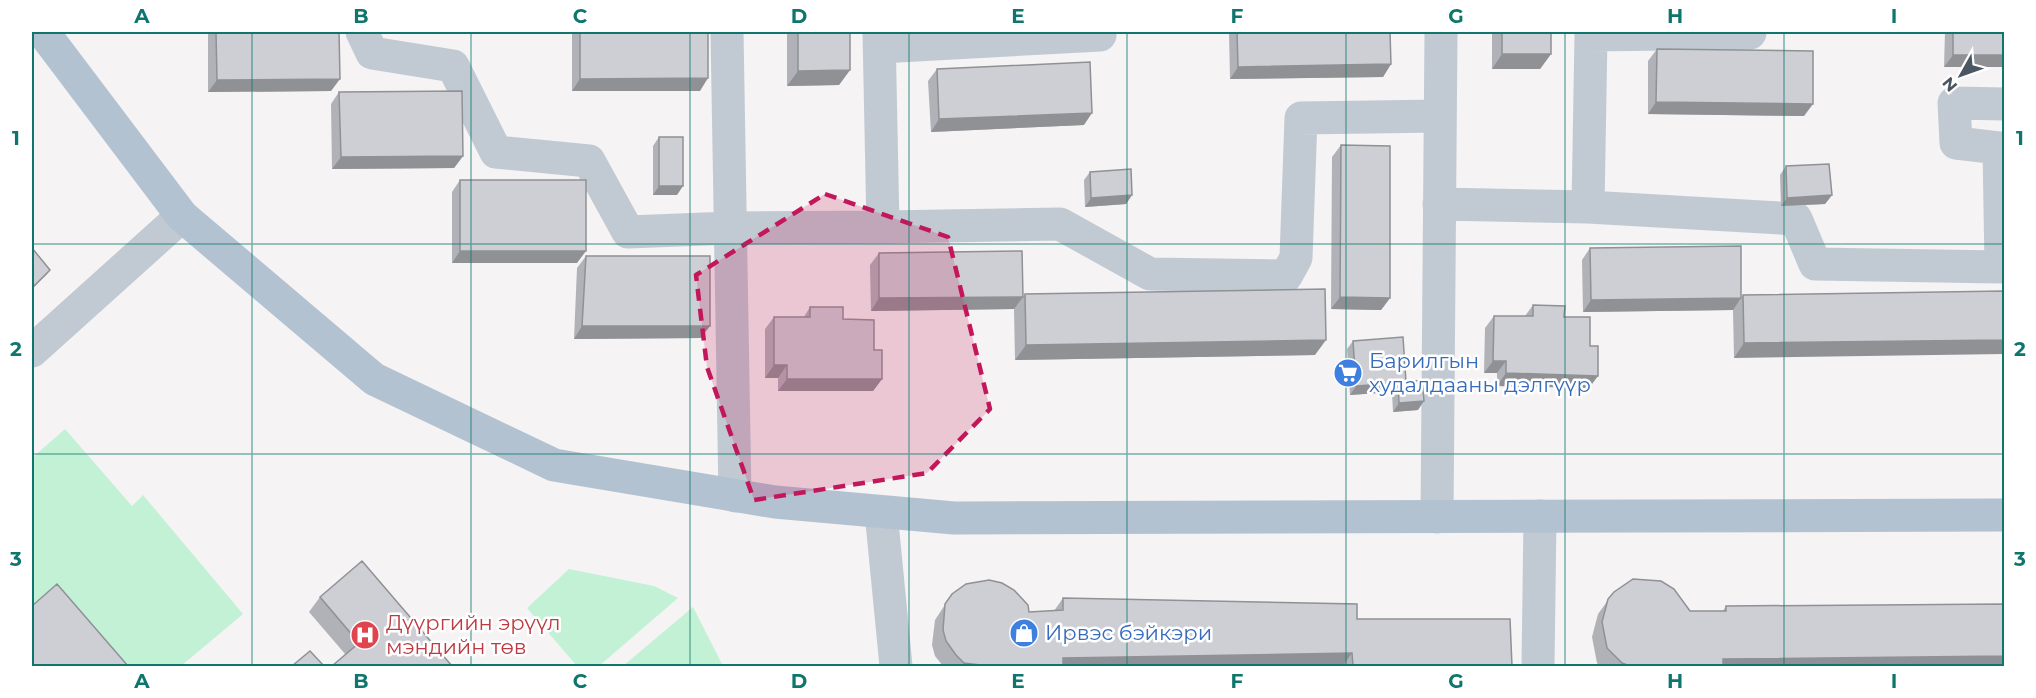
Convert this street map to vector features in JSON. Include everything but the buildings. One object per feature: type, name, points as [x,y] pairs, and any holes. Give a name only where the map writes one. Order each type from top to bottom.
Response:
[{"type":"main road","points":[[43,32],[182,216],[374,379],[554,465],[775,502],[954,518],[2004,515]]},
{"type":"street","points":[[362,32],[372,53],[453,66],[496,152],[589,161],[628,232],[730,228],[1060,224],[1150,274],[1286,276],[1296,258],[1301,118],[1440,116]]},
{"type":"street","points":[[727,32],[735,496]]},
{"type":"street","points":[[1437,517],[1441,32]]},
{"type":"street","points":[[1588,207],[1591,33],[1750,33]]},
{"type":"street","points":[[883,227],[879,39],[1100,35]]},
{"type":"street","points":[[1439,204],[1588,207],[1796,219],[1815,264],[2001,267],[1999,148],[1956,143],[1954,103],[2004,104]]},
{"type":"street","points":[[32,351],[182,216]]},
{"type":"street","points":[[881,512],[896,666]]},
{"type":"street","points":[[1538,666],[1540,516]]},
{"type":"highlighted area","points":[[825,194],[948,237],[990,409],[927,473],[754,500],[707,367],[696,275]]},
{"type":"green space","points":[[65,429],[132,506],[143,495],[243,614],[181,666],[121,666],[32,609],[32,458]]},
{"type":"green space","points":[[569,569],[654,586],[678,598],[599,666],[577,666],[527,608]]},
{"type":"green space","points":[[693,607],[723,666],[623,666]]},
{"type":"place","name":"Барилгын худалдааны дэлгүүр","points":[[1348,373]]},
{"type":"place","name":"Ирвэс бэйкэри","points":[[1024,633]]},
{"type":"place","name":"Дүүргийн эрүүл мэндийн төв","points":[[365,635]]}]
